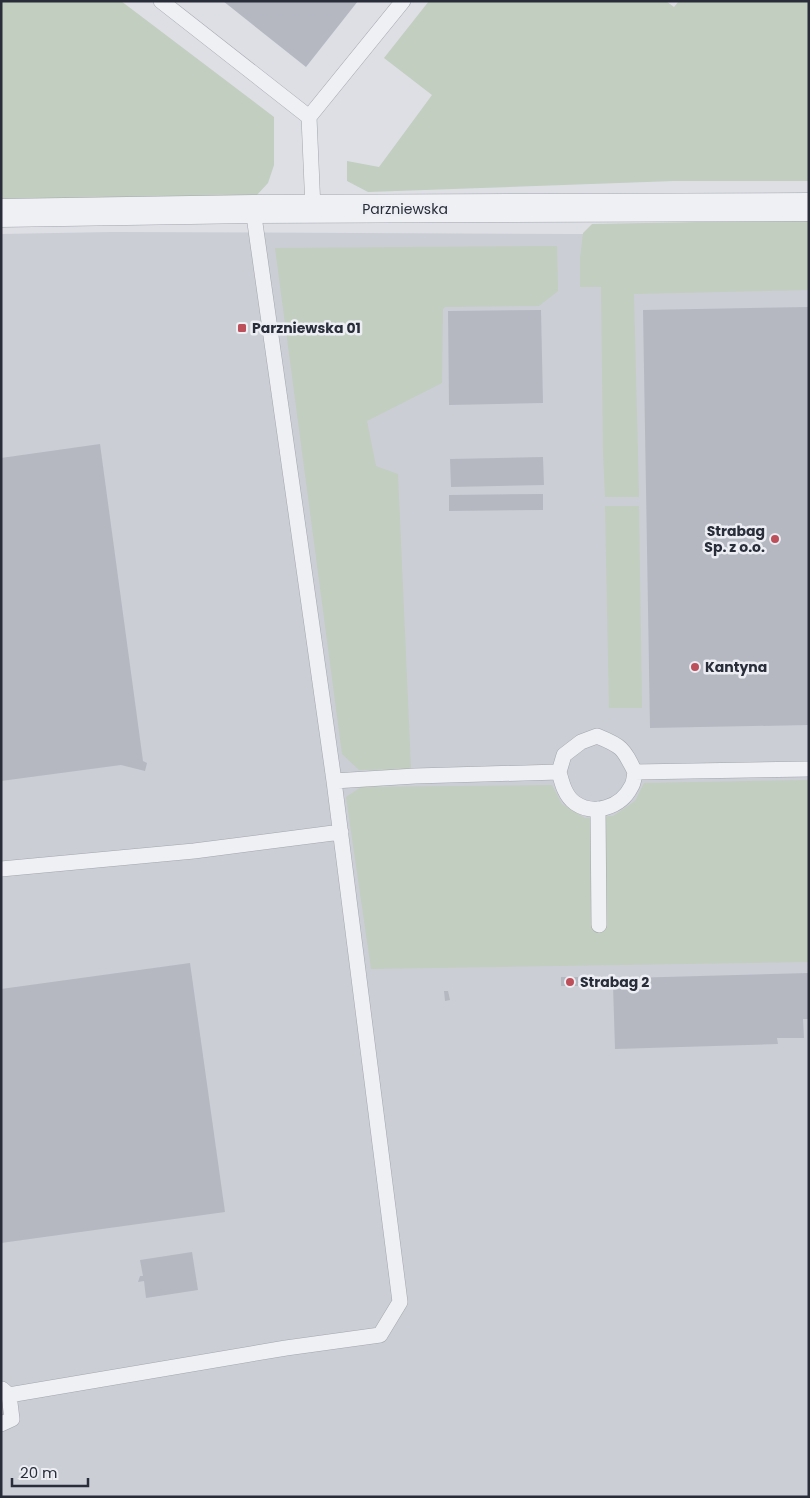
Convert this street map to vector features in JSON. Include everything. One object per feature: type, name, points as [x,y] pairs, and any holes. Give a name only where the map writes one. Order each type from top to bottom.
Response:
[{"type":"street","name":"Parzniewska","points":[[1,213],[252,209],[809,207]]},
{"type":"lane","points":[[161,1],[309,117]]},
{"type":"lane","points":[[313,209],[309,117],[403,1]]},
{"type":"lane","points":[[1,1424],[12,1420],[5,1392],[380,1335],[400,1302],[334,781],[252,209]]},
{"type":"lane","points":[[597,736],[618,744],[635,772],[632,786],[624,798],[609,807],[598,810],[587,808],[575,802],[564,789],[559,772],[564,755],[581,742],[597,736]]},
{"type":"lane","points":[[635,772],[809,769]]},
{"type":"lane","points":[[334,781],[415,776],[559,772]]},
{"type":"lane","points":[[598,810],[599,925]]},
{"type":"lane","points":[[1,869],[194,851],[340,832]]},
{"type":"shaded area","points":[[112,232],[809,235],[809,1497],[1,1497],[1,234]]},
{"type":"green space","points":[[1,1],[121,1],[274,117],[274,165],[268,183],[256,196],[1,202]]},
{"type":"green space","points":[[429,1],[666,1],[674,7],[679,1],[809,1],[809,181],[674,181],[368,192],[347,181],[347,161],[379,167],[432,95],[384,58]]},
{"type":"green space","points":[[809,220],[809,290],[634,294],[639,497],[605,497],[601,287],[580,287],[580,259],[583,233],[592,224]]},
{"type":"green space","points":[[557,246],[558,291],[539,306],[445,307],[443,309],[442,383],[367,421],[376,466],[398,474],[411,769],[359,770],[342,754],[275,248]]},
{"type":"green space","points":[[605,506],[639,506],[642,708],[609,708]]},
{"type":"green space","points":[[809,780],[809,962],[371,969],[346,797],[361,787],[552,785],[562,804],[585,818],[613,816],[635,801],[644,783]]},
{"type":"building","points":[[223,1],[358,1],[306,67]]},
{"type":"building","points":[[809,307],[809,725],[650,728],[643,310]]},
{"type":"building","points":[[541,310],[543,403],[449,405],[448,311]]},
{"type":"building","points":[[100,444],[143,761],[147,763],[145,771],[121,765],[1,781],[1,458]]},
{"type":"building","points":[[543,457],[544,485],[451,487],[450,459]]},
{"type":"building","points":[[543,494],[543,510],[449,511],[449,495]]},
{"type":"building","points":[[190,963],[225,1212],[1,1243],[1,989]]},
{"type":"building","points":[[809,973],[809,1019],[803,1019],[804,1038],[777,1038],[778,1044],[615,1049],[613,985],[628,985],[628,978]]},
{"type":"building","name":"Strabag 2","points":[[561,977],[578,977],[578,986],[561,986]]},
{"type":"building","points":[[444,991],[448,991],[450,1000],[445,1001]]},
{"type":"building","points":[[192,1252],[198,1290],[146,1298],[144,1281],[138,1282],[140,1276],[143,1276],[140,1260]]},
{"type":"place","name":"Parzniewska 01","points":[[242,328]]},
{"type":"place","name":"Strabag Sp. z o.o.","points":[[775,539]]},
{"type":"place","name":"Kantyna","points":[[695,667]]},
{"type":"place","name":"Strabag 2","points":[[570,982]]}]
